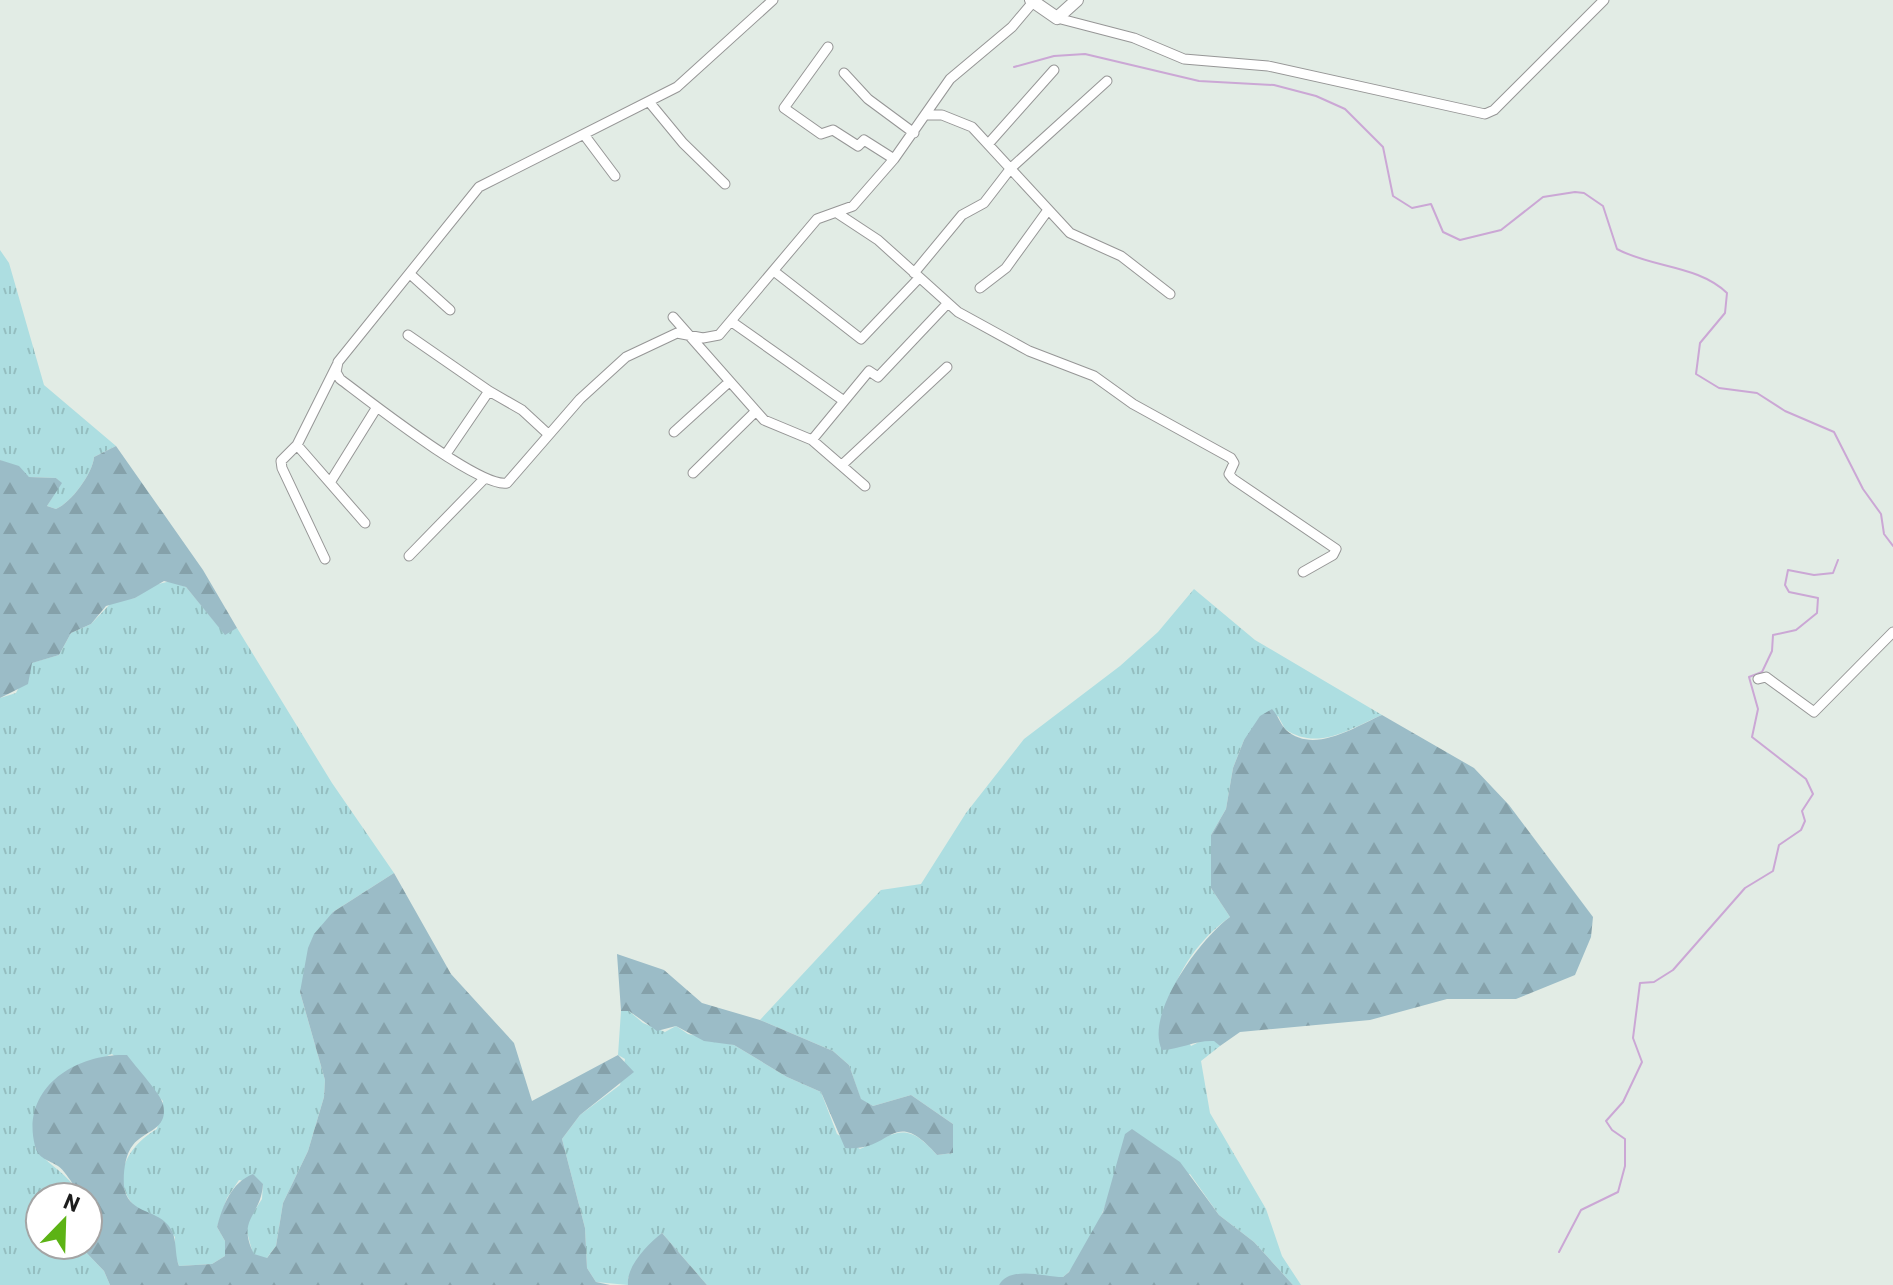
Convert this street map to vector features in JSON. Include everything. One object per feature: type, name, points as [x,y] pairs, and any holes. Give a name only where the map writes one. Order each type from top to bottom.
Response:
[{"type":"street","points":[[325,559],[281,461],[297,445],[338,362],[479,187],[650,103],[696,73],[773,0]]},
{"type":"street","points":[[1057,18],[1077,0]]},
{"type":"street","points":[[338,362],[340,379],[377,407],[484,479],[507,483],[599,380],[626,357],[673,334],[713,338],[732,322],[817,219],[826,213],[837,213],[853,206],[928,115],[950,79],[1012,27],[1032,1],[1057,18],[1134,38],[1184,59],[1268,66],[1485,114],[1494,110],[1604,0]]},
{"type":"street","points":[[828,47],[784,108],[821,134],[833,130],[858,146],[864,140],[894,159]]},
{"type":"street","points":[[990,142],[1054,70]]},
{"type":"street","points":[[844,73],[868,99],[914,133]]},
{"type":"street","points":[[775,272],[855,340],[866,338],[962,215],[984,203],[1011,168],[1107,81]]},
{"type":"street","points":[[650,103],[665,124],[725,184]]},
{"type":"street","points":[[928,115],[961,120],[990,142],[1070,233],[1121,256],[1170,294]]},
{"type":"street","points":[[585,136],[615,176]]},
{"type":"street","points":[[980,288],[1006,268],[1048,210]]},
{"type":"street","points":[[837,213],[878,240],[947,304],[1029,351],[1094,376],[1133,404],[1231,458],[1234,463],[1229,474],[1233,479],[1336,549],[1333,555],[1303,572]]},
{"type":"street","points":[[410,274],[450,310]]},
{"type":"street","points":[[812,440],[869,371],[878,377],[947,304]]},
{"type":"street","points":[[673,317],[755,412],[773,427],[812,440],[865,486]]},
{"type":"street","points":[[732,322],[844,401]]},
{"type":"street","points":[[408,335],[522,410],[548,434]]},
{"type":"street","points":[[843,464],[947,367]]},
{"type":"street","points":[[674,432],[728,383]]},
{"type":"street","points":[[446,454],[489,391]]},
{"type":"street","points":[[331,481],[377,407]]},
{"type":"street","points":[[693,473],[755,412]]},
{"type":"street","points":[[297,445],[365,523]]},
{"type":"street","points":[[409,556],[484,479]]},
{"type":"street","points":[[1758,679],[1766,677],[1814,712],[1893,632]]},
{"type":"green space","points":[[0,250],[9,263],[44,385],[116,446],[94,457],[80,487],[56,509],[47,506],[61,483],[56,478],[29,477],[0,460]]},
{"type":"green space","points":[[116,446],[203,570],[237,628],[225,635],[186,587],[164,581],[135,598],[106,606],[91,624],[71,633],[59,655],[32,663],[28,684],[0,698],[0,460],[19,466],[29,477],[56,478],[62,483],[47,506],[56,509],[80,487],[94,457]]},
{"type":"green space","points":[[171,581],[186,587],[225,634],[237,628],[332,783],[394,873],[333,912],[300,992],[325,1080],[324,1097],[308,1151],[283,1203],[276,1246],[266,1259],[253,1254],[245,1225],[262,1199],[263,1184],[239,1180],[227,1198],[217,1227],[225,1241],[225,1256],[212,1264],[179,1266],[174,1252],[175,1237],[157,1218],[134,1205],[125,1191],[123,1180],[123,1170],[132,1151],[157,1129],[163,1101],[112,1054],[98,1060],[35,1148],[69,1181],[24,1181],[24,1261],[94,1261],[104,1271],[110,1285],[0,1285],[0,698],[16,693],[31,663],[59,655],[71,633],[91,624],[113,601],[135,598],[154,585]]},
{"type":"green space","points":[[1194,589],[1255,640],[1382,715],[1334,736],[1322,738],[1297,736],[1285,729],[1278,716],[1244,740],[1233,768],[1226,809],[1211,835],[1211,888],[1230,917],[1191,956],[1177,980],[1168,1006],[1191,1046],[1214,1040],[1220,1046],[1201,1061],[1210,1113],[1266,1209],[1282,1256],[1301,1285],[1293,1285],[1254,1242],[1219,1215],[1190,1174],[1113,1184],[1087,1247],[1063,1277],[1009,1277],[999,1285],[707,1285],[662,1233],[628,1278],[628,1285],[596,1282],[587,1268],[585,1228],[562,1139],[580,1115],[620,1085],[625,1059],[618,1055],[621,1011],[629,1011],[643,1023],[665,1032],[676,1026],[688,1034],[734,1045],[787,1077],[821,1092],[837,1134],[860,1149],[901,1132],[917,1137],[937,1155],[953,1153],[953,1124],[911,1095],[873,1106],[861,1100],[849,1065],[833,1051],[760,1020],[881,890],[921,884],[966,813],[1024,739],[1120,666],[1158,632]]},
{"type":"green space","points":[[1272,709],[1286,730],[1309,740],[1335,736],[1382,715],[1474,768],[1509,805],[1593,917],[1591,937],[1575,975],[1516,999],[1447,999],[1370,1020],[1240,1032],[1220,1046],[1214,1041],[1207,1041],[1162,1050],[1159,1035],[1161,1017],[1178,978],[1205,942],[1230,917],[1211,888],[1211,835],[1226,809],[1233,768],[1244,740],[1260,716]]},
{"type":"green space","points":[[394,873],[451,974],[514,1043],[532,1101],[618,1055],[634,1072],[580,1115],[562,1139],[585,1228],[587,1268],[596,1282],[610,1285],[110,1285],[104,1271],[94,1261],[104,1261],[104,1181],[71,1181],[60,1168],[36,1150],[33,1125],[36,1107],[44,1091],[56,1078],[89,1060],[127,1055],[158,1094],[164,1113],[155,1129],[138,1140],[128,1154],[124,1186],[130,1201],[168,1225],[173,1234],[179,1266],[212,1264],[225,1256],[225,1241],[217,1227],[225,1203],[239,1183],[253,1174],[263,1184],[248,1225],[249,1242],[254,1254],[267,1258],[276,1246],[283,1203],[308,1151],[324,1097],[325,1080],[300,992],[308,948],[314,934],[333,912]]},
{"type":"green space","points":[[617,954],[664,970],[702,1003],[760,1020],[833,1051],[849,1065],[861,1099],[873,1106],[911,1095],[953,1124],[953,1153],[937,1155],[922,1140],[901,1132],[861,1148],[845,1148],[821,1092],[787,1077],[734,1045],[704,1041],[676,1026],[657,1031],[629,1011],[621,1011]]},
{"type":"green space","points":[[1132,1129],[1180,1162],[1219,1215],[1254,1242],[1293,1285],[999,1285],[1011,1275],[1063,1277],[1069,1272],[1103,1212],[1125,1134]]},
{"type":"green space","points":[[662,1233],[707,1285],[628,1285],[634,1263]]},
{"type":"waterway","points":[[1014,67],[1054,56],[1085,54],[1199,81],[1274,85],[1316,96],[1345,109],[1383,147],[1393,196],[1412,208],[1431,204],[1443,232],[1460,240],[1501,230],[1543,197],[1584,193],[1603,206],[1617,249],[1702,277],[1727,293],[1725,313],[1700,343],[1696,374],[1719,388],[1757,393],[1785,411],[1834,432],[1863,489],[1881,514],[1884,534],[1893,546]]},
{"type":"waterway","points":[[1559,1252],[1581,1210],[1618,1192],[1625,1166],[1625,1139],[1612,1130],[1606,1121],[1623,1102],[1642,1062],[1633,1038],[1640,983],[1654,982],[1673,970],[1745,888],[1773,871],[1779,845],[1801,830],[1805,821],[1802,811],[1813,794],[1806,779],[1752,737],[1758,709],[1749,677],[1762,672],[1772,651],[1773,635],[1796,630],[1817,613],[1818,598],[1789,592],[1785,585],[1788,570],[1814,575],[1833,573],[1838,560]]}]
